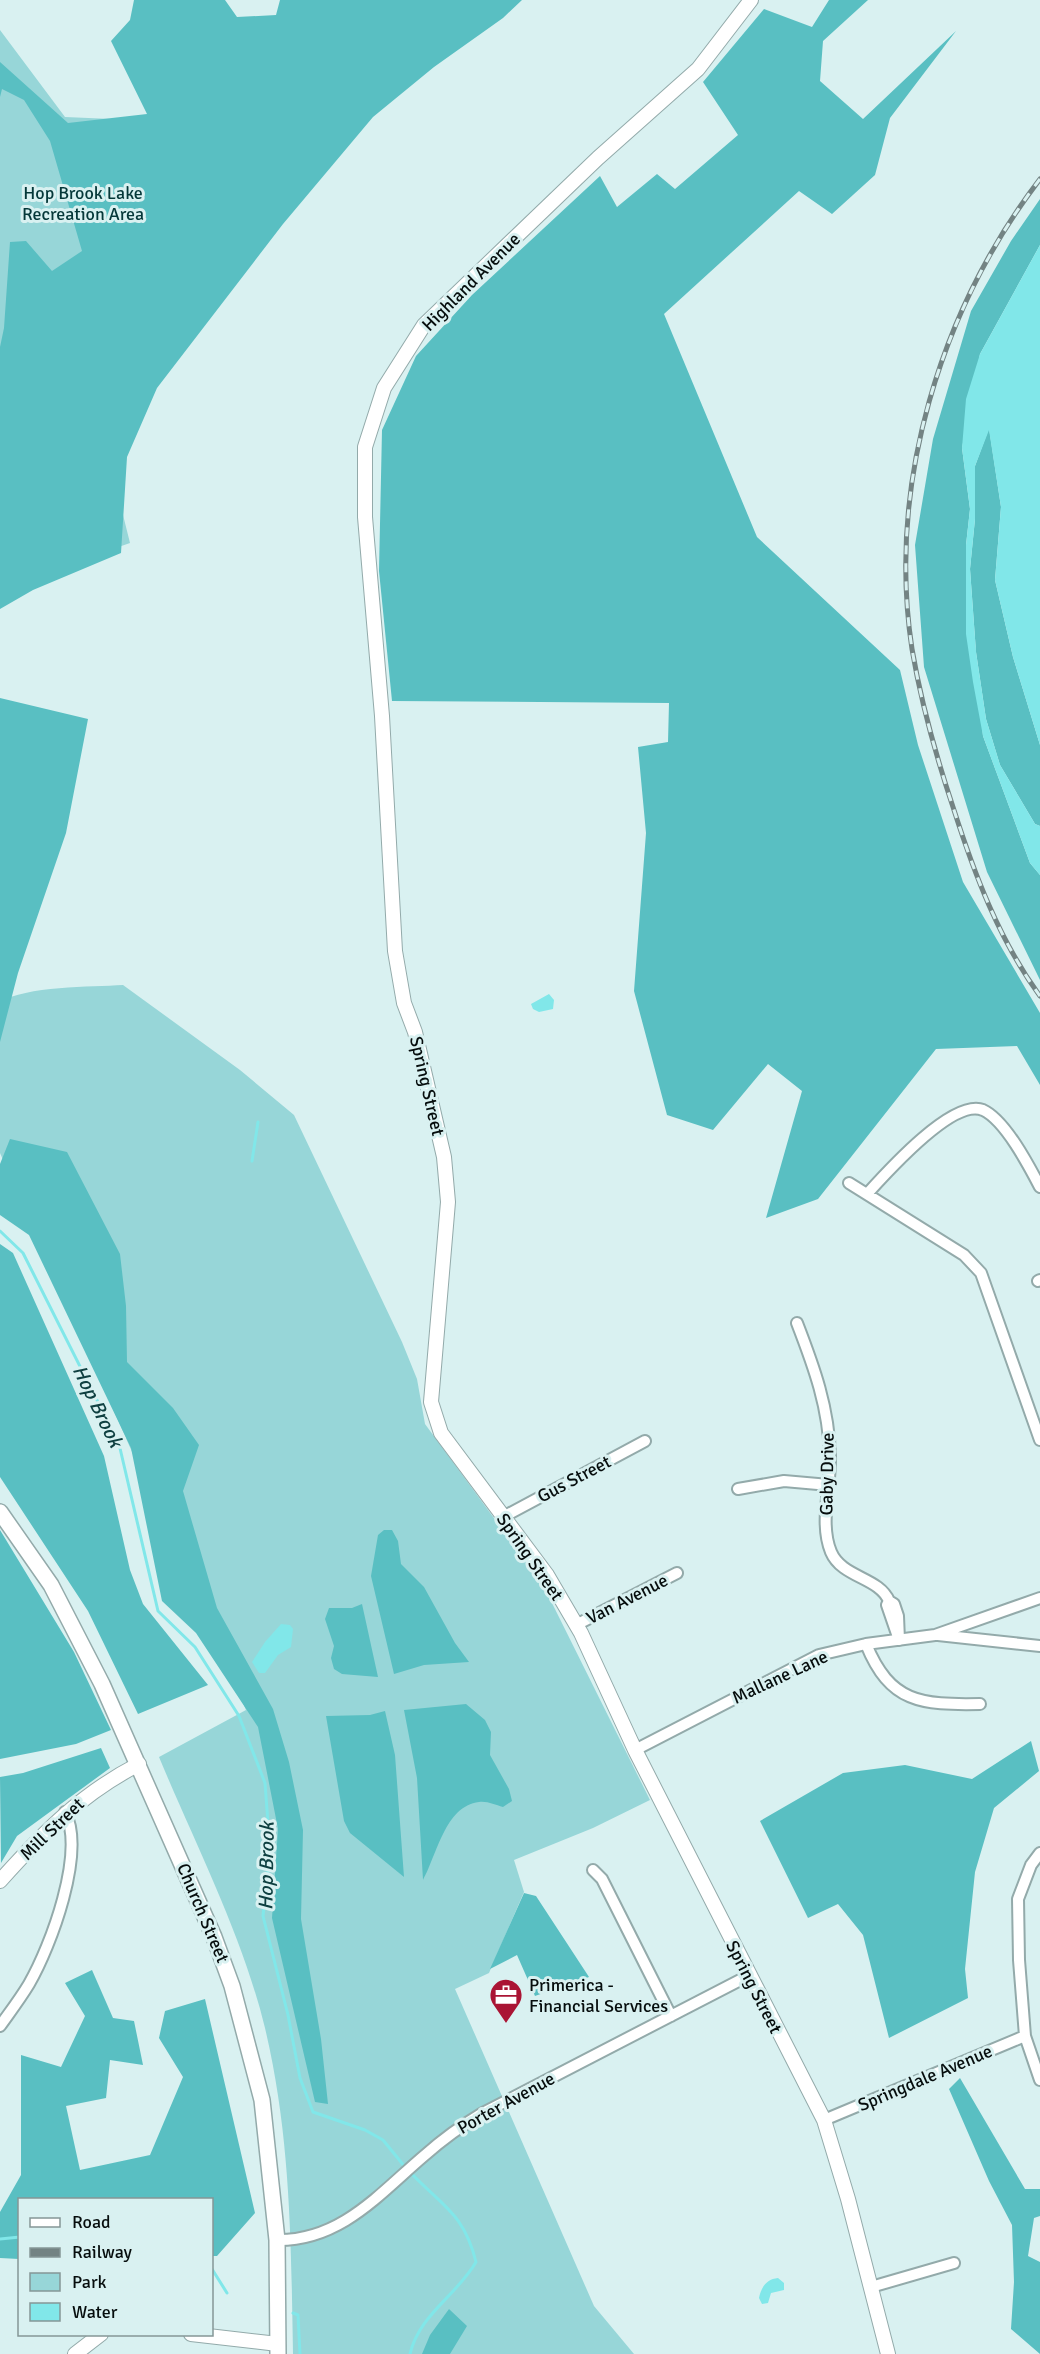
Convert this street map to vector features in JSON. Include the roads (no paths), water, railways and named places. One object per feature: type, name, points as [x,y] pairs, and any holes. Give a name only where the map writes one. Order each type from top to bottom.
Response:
[{"type":"main road","name":"Highland Avenue","points":[[382,716],[365,518],[365,447],[384,388],[424,325],[598,158],[698,69],[751,0]]},
{"type":"main road","name":"Spring Street","points":[[382,716],[396,959],[404,1004],[415,1032],[444,1156],[448,1202],[433,1367],[433,1413],[441,1433],[547,1575],[576,1625],[635,1750],[748,1976],[824,2120],[848,2199],[888,2354]]},
{"type":"main road","name":"Church Street","points":[[0,1512],[51,1585],[102,1684],[214,1937],[235,1997],[262,2100],[277,2240],[278,2349]]},
{"type":"main road","name":"Mill Street","points":[[0,1881],[65,1812],[93,1790],[139,1764]]},
{"type":"main road","points":[[75,2354],[98,2336]]},
{"type":"main road","points":[[203,2336],[278,2349]]},
{"type":"street","points":[[867,1194],[935,1128],[964,1111],[980,1109],[994,1116],[1029,1166],[1040,1187]]},
{"type":"street","points":[[849,1183],[964,1255],[981,1273],[1017,1380],[1040,1435]]},
{"type":"street","name":"Gaby Drive","points":[[797,1323],[816,1369],[825,1408],[830,1459],[826,1529],[831,1553],[844,1569],[882,1591],[894,1604],[898,1616],[899,1640]]},
{"type":"street","name":"Gus Street","points":[[503,1517],[645,1441]]},
{"type":"street","points":[[738,1489],[784,1481],[829,1485]]},
{"type":"street","name":"Van Avenue","points":[[576,1625],[677,1573]]},
{"type":"street","name":"Mallane Lane","points":[[635,1750],[819,1654],[866,1644],[935,1635],[1040,1598]]},
{"type":"street","name":"Mallane Lane","points":[[935,1635],[1040,1646]]},
{"type":"street","points":[[866,1644],[876,1669],[894,1690],[920,1700],[949,1704],[980,1704]]},
{"type":"street","points":[[0,2026],[30,1983],[58,1916],[71,1852],[72,1830],[65,1812]]},
{"type":"street","points":[[1040,1853],[1031,1865],[1018,1899],[1019,1960],[1026,2036],[1040,2080]]},
{"type":"street","points":[[593,1870],[602,1879],[671,2016]]},
{"type":"street","name":"Porter Avenue","points":[[277,2240],[299,2239],[336,2227],[358,2213],[426,2154],[481,2114],[748,1976]]},
{"type":"street","name":"Springdale Avenue","points":[[824,2120],[1026,2036]]},
{"type":"street","points":[[871,2287],[954,2263]]},
{"type":"water","points":[[1040,245],[1040,745],[1013,657],[995,580],[1001,507],[989,430],[975,466],[975,519],[970,569],[976,652],[986,719],[1000,765],[1035,824],[1040,826],[1040,875],[1030,863],[983,736],[973,682],[966,634],[966,545],[970,509],[962,448],[966,399],[980,354]]},
{"type":"water","points":[[549,994],[554,1000],[553,1009],[539,1012],[533,1009],[531,1004]]},
{"type":"water","points":[[281,1624],[290,1625],[293,1629],[291,1647],[278,1655],[265,1673],[259,1673],[252,1662]]},
{"type":"water","points":[[778,2278],[784,2283],[784,2290],[771,2293],[768,2303],[762,2304],[759,2298],[763,2288],[770,2280]]},
{"type":"waterway","points":[[252,1161],[258,1122]]},
{"type":"waterway","name":"Hop Brook","points":[[0,1231],[23,1253],[119,1444],[158,1611],[195,1647],[239,1716],[265,1783],[270,1850],[263,1916],[288,2015],[300,2078],[313,2112],[365,2130],[383,2140],[405,2167]]},
{"type":"waterway","name":"Hop Brook","points":[[410,2172],[442,2202],[458,2221],[471,2245],[476,2262],[421,2328],[410,2354]]},
{"type":"waterway","points":[[0,2239],[18,2237]]},
{"type":"waterway","points":[[213,2271],[227,2293]]},
{"type":"waterway","points":[[293,2313],[298,2315],[300,2354]]},
{"type":"railway","points":[[1040,179],[1005,230],[974,285],[949,342],[929,402],[915,463],[907,525],[906,587],[912,649],[920,689],[935,749],[961,832],[1000,929],[1025,975],[1040,996]]},
{"type":"place","name":"Primerica - Financial Services","points":[[506,2024]]},
{"type":"park label","name":"Hop Brook Lake Recreation Area","points":[[83,203]]}]
